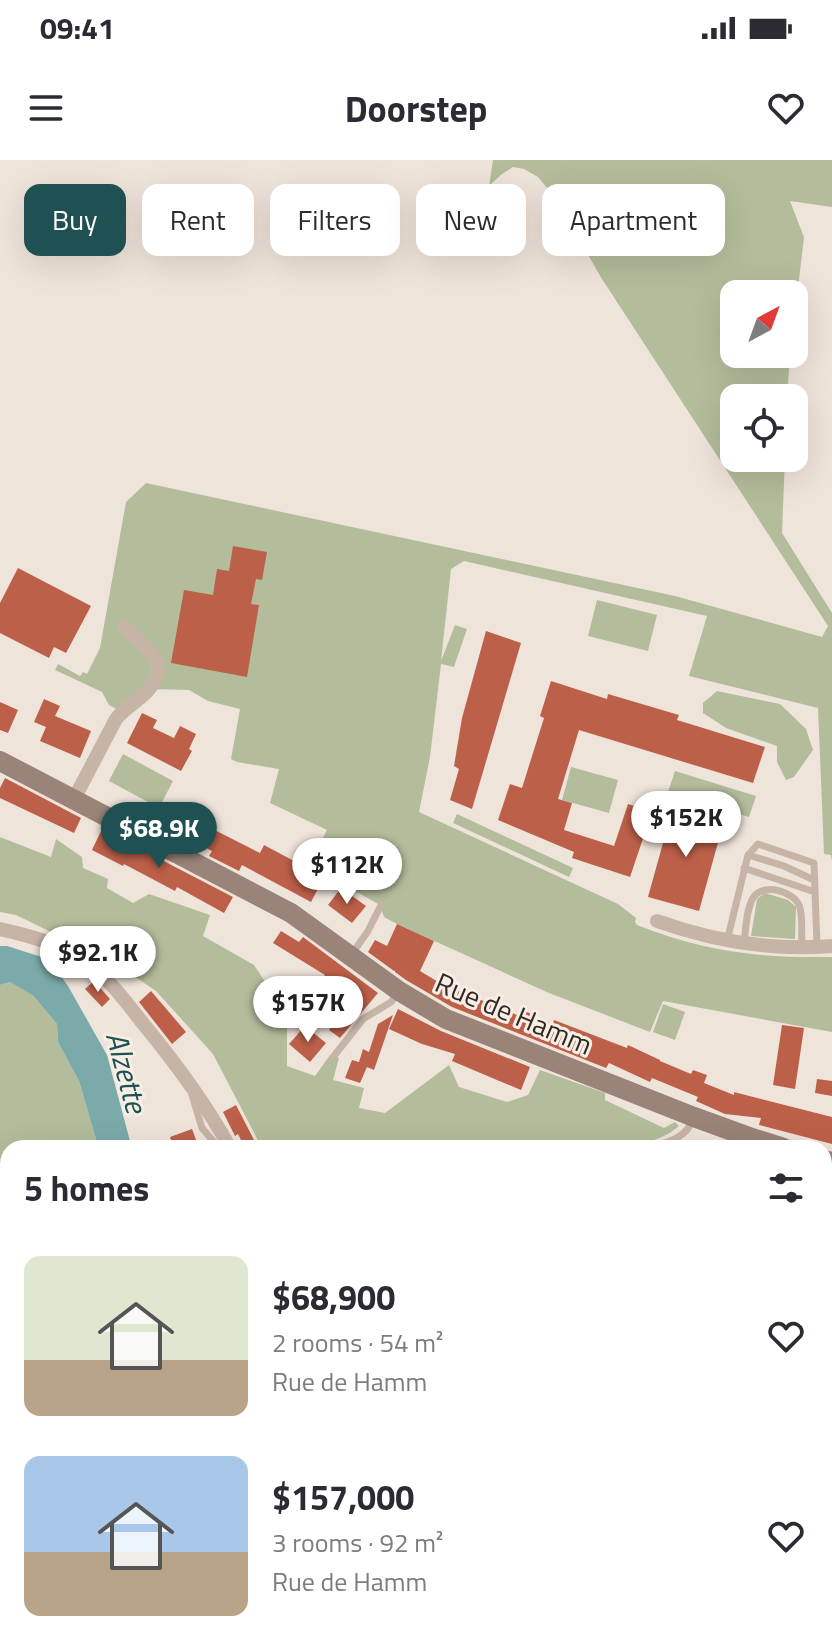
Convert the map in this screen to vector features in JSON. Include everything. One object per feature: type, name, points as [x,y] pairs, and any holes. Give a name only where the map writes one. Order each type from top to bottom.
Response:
[{"type":"main road","name":"Rue de Hamm","points":[[0,761],[291,913],[399,991],[446,1019],[759,1140]]},
{"type":"street","points":[[74,799],[116,719],[149,689],[159,671],[158,661],[124,627]]},
{"type":"street","points":[[657,921],[727,941],[825,946]]},
{"type":"street","points":[[0,929],[60,947],[81,958],[99,973],[175,1063],[226,1140]]},
{"type":"lane","points":[[727,941],[748,855],[758,844],[814,863],[815,892],[825,946]]},
{"type":"lane","points":[[748,855],[784,866],[814,880]]},
{"type":"lane","points":[[744,868],[815,892]]},
{"type":"lane","points":[[744,943],[752,900],[758,892],[766,889],[793,897],[799,905],[802,947]]},
{"type":"lane","points":[[351,956],[381,905]]},
{"type":"lane","points":[[334,1056],[363,1019],[391,1002],[399,991]]},
{"type":"lane","points":[[188,1082],[202,1128],[212,1140]]},
{"type":"lane","points":[[672,1140],[689,1130],[694,1117]]},
{"type":"green space","points":[[493,160],[832,160],[832,207],[790,201],[804,237],[799,280],[720,280],[720,368],[789,368],[788,384],[720,384],[720,460],[589,256],[725,256],[725,184],[544,184],[524,169],[513,167],[489,184]]},
{"type":"green space","points":[[728,472],[784,472],[782,533],[832,613],[832,861],[831,855],[824,854],[818,708],[689,676],[707,616],[464,561],[451,569],[441,661],[455,625],[467,629],[454,667],[441,664],[430,757],[419,812],[618,904],[636,918],[637,925],[662,934],[733,952],[832,957],[832,1032],[663,1001],[650,1032],[549,993],[397,924],[384,917],[380,905],[309,865],[327,830],[270,803],[279,769],[231,759],[240,709],[208,701],[189,690],[149,689],[122,712],[109,705],[102,692],[55,670],[58,664],[80,676],[83,672],[87,674],[100,648],[126,502],[146,483],[675,596],[822,637],[828,626]]},
{"type":"green space","points":[[597,600],[657,615],[648,651],[588,636]]},
{"type":"green space","points":[[717,691],[780,704],[806,729],[813,750],[794,777],[786,780],[777,762],[777,746],[726,728],[703,713],[703,703]]},
{"type":"green space","points":[[123,754],[173,781],[159,808],[109,781]]},
{"type":"green space","points":[[571,767],[618,780],[609,813],[562,800]]},
{"type":"green space","points":[[675,771],[756,796],[749,817],[668,792]]},
{"type":"green space","points":[[457,814],[573,868],[569,877],[453,823]]},
{"type":"green space","points":[[0,837],[51,857],[56,839],[82,857],[83,868],[108,879],[107,888],[133,903],[149,894],[210,915],[203,936],[254,965],[287,1015],[287,1066],[315,1076],[330,1055],[339,1058],[333,1080],[364,1088],[359,1108],[385,1113],[449,1065],[459,1087],[507,1102],[528,1095],[540,1070],[605,1093],[605,1100],[664,1128],[675,1122],[679,1126],[654,1140],[258,1140],[213,1054],[156,991],[113,962],[16,915],[0,912]]},
{"type":"green space","points":[[765,893],[788,900],[796,907],[795,939],[751,936],[757,899]]},
{"type":"green space","points":[[10,982],[35,996],[57,1024],[58,1042],[79,1081],[96,1140],[0,1140],[0,985]]},
{"type":"green space","points":[[663,1004],[685,1012],[675,1040],[653,1032]]},
{"type":"water","name":"Alzette","points":[[0,946],[48,959],[68,986],[107,1055],[130,1140],[96,1140],[79,1081],[58,1042],[57,1024],[34,996],[10,982],[0,985]]},
{"type":"building","points":[[233,546],[267,552],[262,580],[256,579],[251,604],[259,605],[247,677],[171,663],[184,590],[213,595],[217,569],[229,571]]},
{"type":"building","points":[[18,568],[91,606],[66,653],[54,647],[49,658],[0,633],[0,603]]},
{"type":"building","points":[[486,631],[521,643],[472,809],[450,800],[459,769],[454,766],[462,718]]},
{"type":"building","points":[[551,681],[607,699],[608,694],[679,715],[677,720],[765,747],[753,783],[579,730],[558,799],[572,803],[564,830],[614,846],[628,804],[652,812],[630,877],[572,858],[574,852],[498,820],[510,784],[522,788],[544,718],[540,716]]},
{"type":"building","points":[[44,699],[60,706],[55,716],[91,731],[80,758],[40,741],[46,727],[34,722]]},
{"type":"building","points":[[0,702],[18,710],[8,733],[0,730]]},
{"type":"building","points":[[142,713],[157,720],[153,728],[174,738],[180,726],[196,734],[189,749],[192,751],[181,771],[127,743]]},
{"type":"building","points":[[5,778],[81,818],[74,833],[0,798],[0,788]]},
{"type":"building","points":[[673,807],[724,821],[699,911],[648,897]]},
{"type":"building","points":[[183,814],[260,853],[264,845],[324,877],[311,902],[242,865],[239,871],[209,856],[212,851],[174,831]]},
{"type":"building","points":[[102,829],[233,897],[224,913],[177,887],[175,891],[92,850]]},
{"type":"building","points":[[341,888],[366,906],[352,923],[328,905]]},
{"type":"building","points":[[397,924],[434,941],[420,971],[440,983],[522,1017],[525,1011],[553,1024],[554,1020],[627,1048],[628,1045],[691,1074],[693,1070],[707,1075],[704,1083],[734,1095],[734,1092],[832,1117],[832,1140],[817,1140],[759,1125],[761,1118],[725,1114],[696,1101],[698,1097],[652,1078],[650,1082],[609,1063],[606,1068],[452,1007],[406,980],[368,952],[375,940],[387,946]]},
{"type":"building","points":[[281,931],[299,942],[303,937],[378,993],[340,1038],[329,1030],[348,1004],[318,986],[325,975],[273,943]]},
{"type":"building","points":[[94,981],[110,999],[102,1007],[85,989]]},
{"type":"building","points":[[151,991],[186,1032],[172,1044],[139,1002]]},
{"type":"building","points":[[398,1009],[441,1031],[530,1067],[521,1090],[452,1061],[455,1054],[389,1029]]},
{"type":"building","points":[[393,1015],[374,1070],[367,1067],[360,1083],[345,1078],[352,1060],[359,1062],[363,1049],[369,1052],[378,1024]]},
{"type":"building","points":[[782,1025],[804,1028],[795,1089],[773,1085]]},
{"type":"building","points":[[305,1026],[326,1043],[310,1062],[289,1044]]},
{"type":"building","points":[[817,1079],[832,1081],[832,1096],[815,1093]]},
{"type":"building","points":[[236,1105],[254,1140],[241,1140],[238,1134],[235,1136],[223,1112]]},
{"type":"building","points":[[192,1129],[196,1140],[171,1140],[170,1137]]}]
